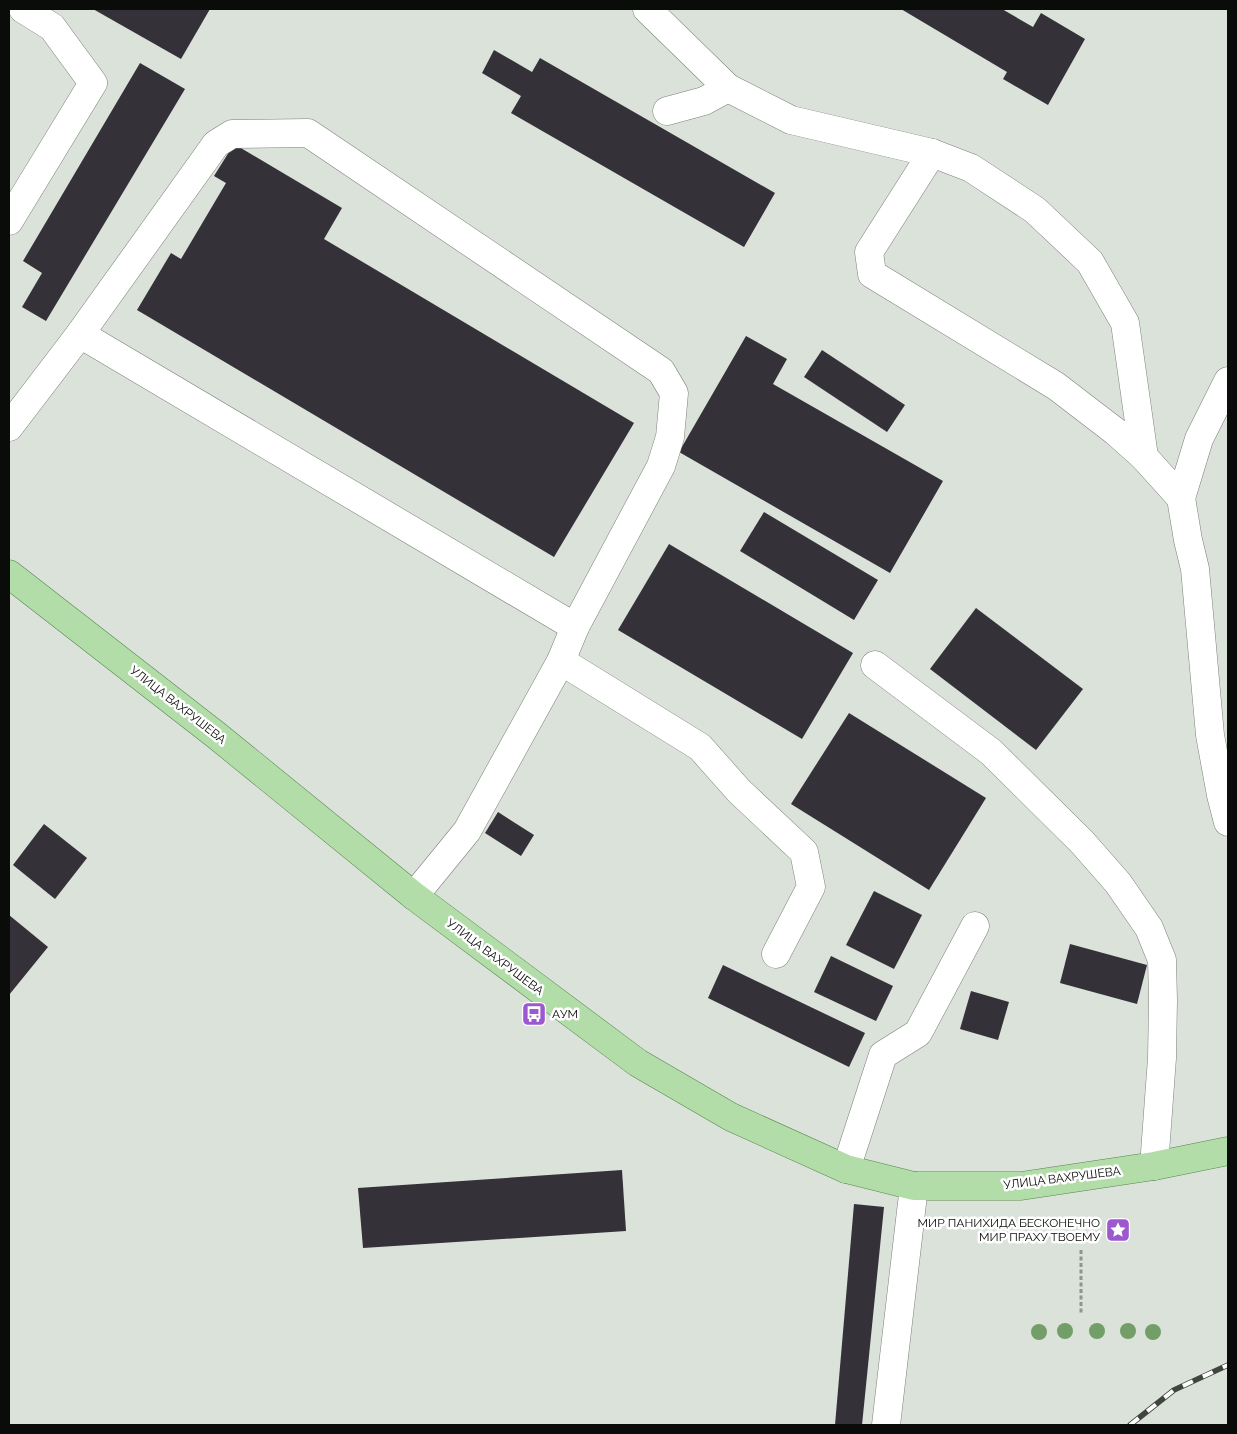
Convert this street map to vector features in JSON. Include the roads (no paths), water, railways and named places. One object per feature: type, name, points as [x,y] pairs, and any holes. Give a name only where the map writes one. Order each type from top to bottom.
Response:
[{"type":"main road","name":"УЛИЦА ВАХРУШЕВА","points":[[9,574],[216,735],[414,896],[638,1063],[731,1117],[846,1169],[914,1186],[1021,1186],[1154,1166],[1228,1151]]},
{"type":"lane","points":[[9,221],[93,83],[52,27],[23,9]]},
{"type":"lane","points":[[646,9],[728,88],[791,120],[932,152],[971,168],[1035,210],[1090,262],[1125,323],[1144,457]]},
{"type":"lane","points":[[667,111],[704,101],[728,88]]},
{"type":"lane","points":[[9,427],[80,334],[216,144],[232,134],[308,132],[661,370],[674,393],[670,436],[661,466],[575,627],[561,661],[467,830],[414,896]]},
{"type":"lane","points":[[932,152],[869,252],[872,274],[1056,386],[1116,432],[1144,457],[1180,498]]},
{"type":"lane","points":[[80,334],[575,627]]},
{"type":"lane","points":[[1228,381],[1199,438],[1180,498],[1195,569],[1210,735],[1228,822]]},
{"type":"lane","points":[[561,661],[700,747],[739,791],[804,852],[811,887],[776,954]]},
{"type":"lane","points":[[875,665],[991,752],[1082,842],[1118,883],[1149,928],[1162,960],[1163,1000],[1162,1058],[1154,1166]]},
{"type":"lane","points":[[846,1169],[883,1055],[918,1033],[974,926]]},
{"type":"lane","points":[[886,1425],[914,1186]]},
{"type":"railway","points":[[1130,1425],[1174,1390],[1228,1365]]},
{"type":"place","name":"АУМ","points":[[534,1014]]},
{"type":"place","name":"МИР ПАНИХИДА БЕСКОНЕЧНО МИР ПРАХУ ТВОЕМУ","points":[[1118,1230]]}]
